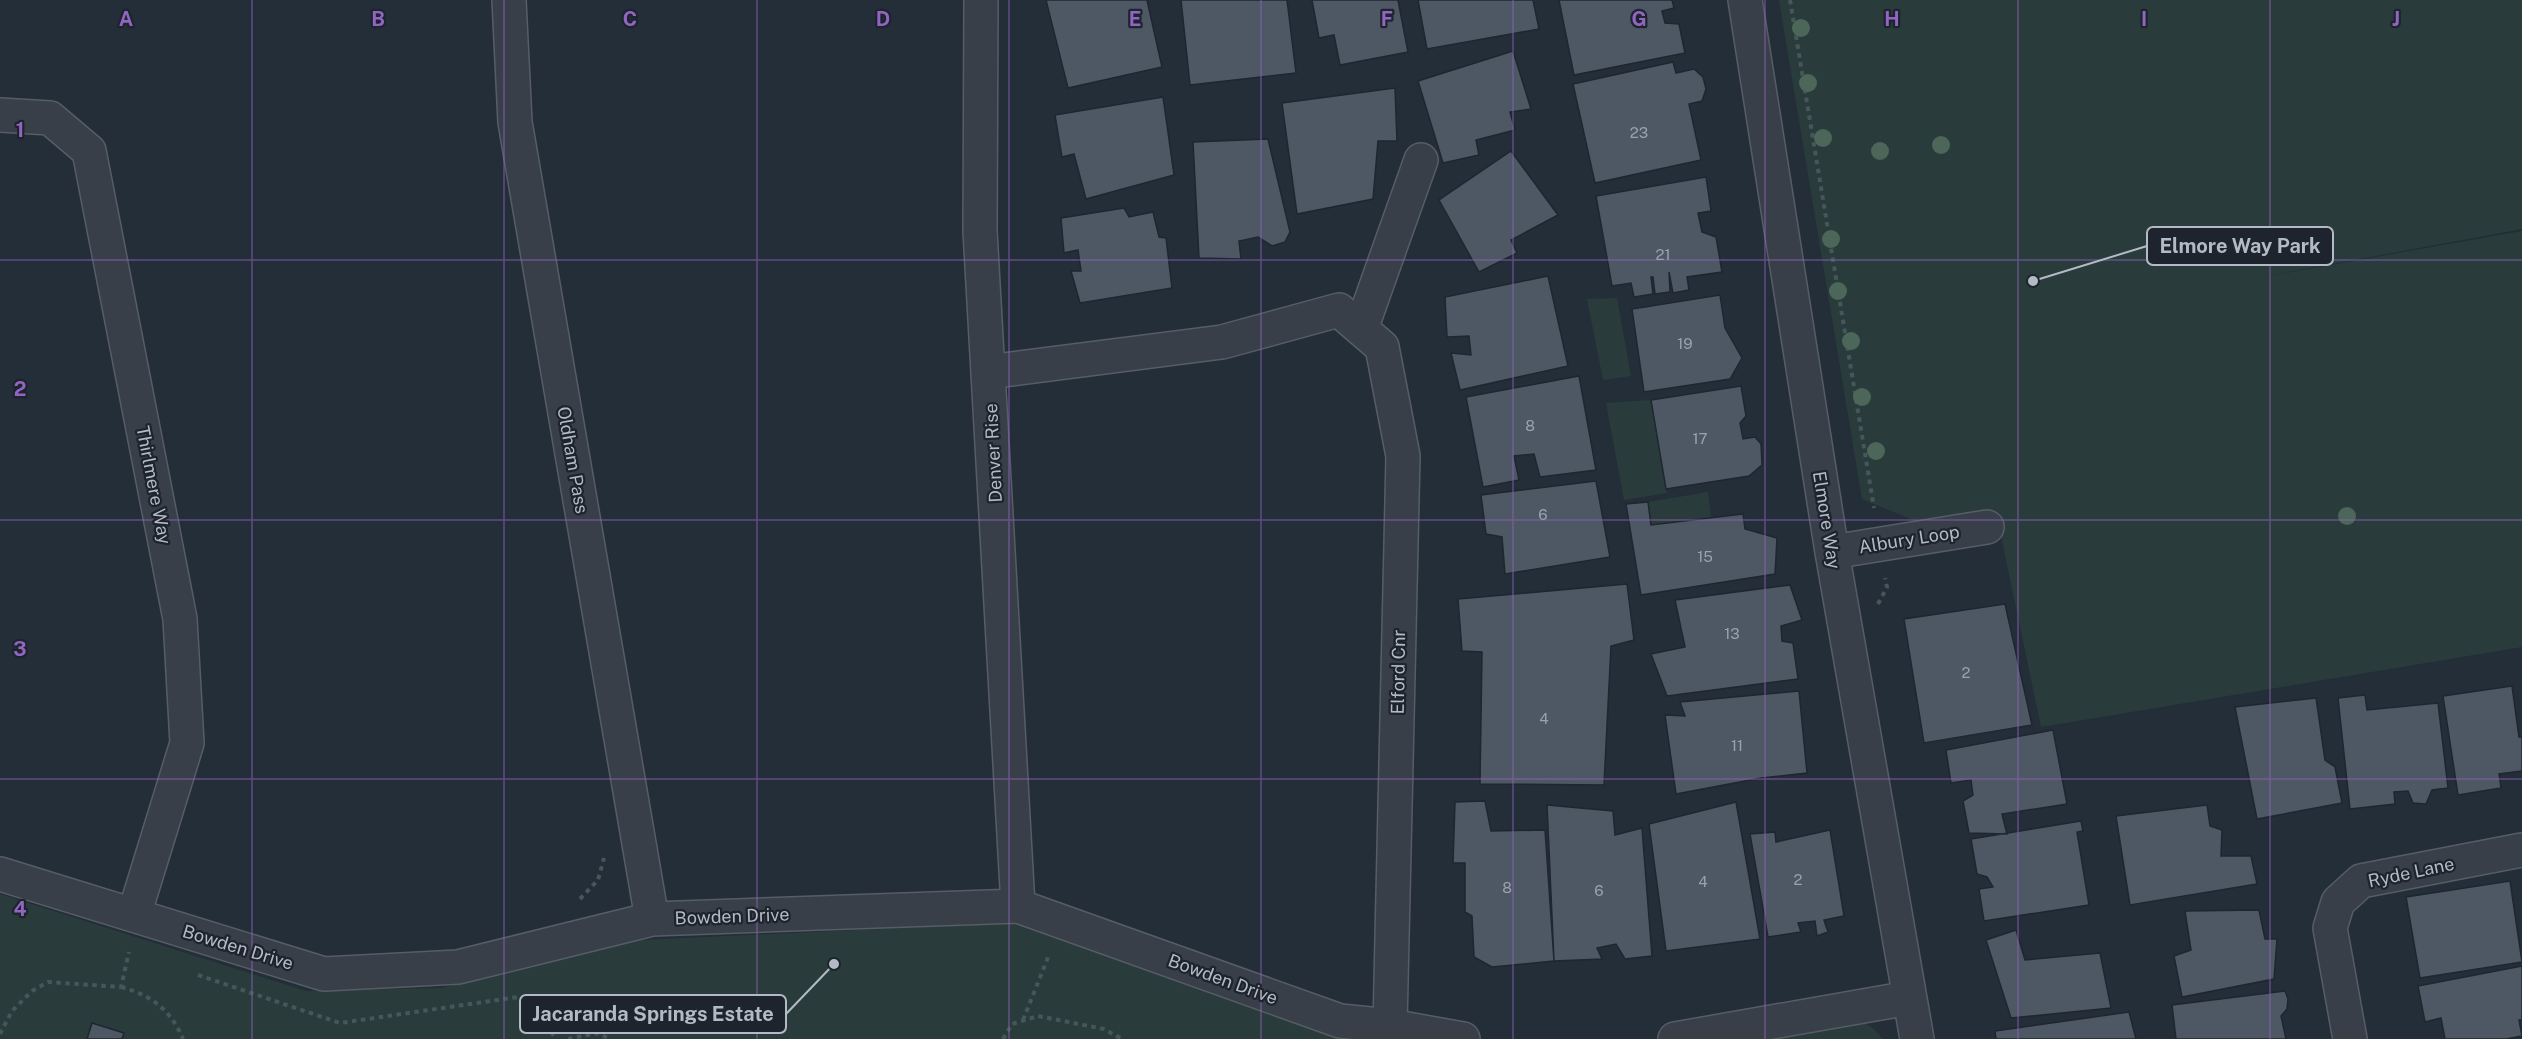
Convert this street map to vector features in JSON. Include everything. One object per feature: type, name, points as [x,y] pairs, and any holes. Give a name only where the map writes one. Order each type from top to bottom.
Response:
[{"type":"street","name":"Oldham Pass","points":[[509,0],[515,122],[652,919]]},
{"type":"street","name":"Denver Rise","points":[[981,0],[980,231],[1018,906]]},
{"type":"street","name":"Elmore Way","points":[[1745,0],[1832,552],[1917,1039]]},
{"type":"street","name":"Thirlmere Way","points":[[0,114],[50,118],[89,151],[180,619],[188,743],[134,915]]},
{"type":"street","points":[[1361,329],[1421,160]]},
{"type":"street","name":"Elford Cnr","points":[[988,372],[1222,342],[1340,310],[1382,346],[1403,456],[1390,1026]]},
{"type":"street","name":"Albury Loop","points":[[1832,552],[1987,527]]},
{"type":"street","name":"Ryde Lane","points":[[2350,1039],[2330,928],[2338,902],[2361,881],[2522,849]]},
{"type":"street","name":"Bowden Drive","points":[[0,874],[324,974],[458,967],[652,919],[1018,906],[1340,1021],[1390,1026],[1463,1039]]},
{"type":"street","points":[[1676,1039],[1909,998]]},
{"type":"path","points":[[578,901],[598,880],[605,855]]},
{"type":"path","points":[[121,987],[134,915]]},
{"type":"path","points":[[1022,1021],[1062,921]]},
{"type":"path","points":[[0,1034],[12,1011],[32,991],[48,982],[121,987],[137,991],[155,1001],[171,1016],[183,1039]]},
{"type":"path","points":[[1003,1039],[1012,1024],[1038,1016],[1104,1029],[1122,1039]]},
{"type":"path","points":[[568,1039],[597,1033],[610,1039]]},
{"type":"green space","points":[[1779,0],[2522,0],[2522,229],[2229,283],[2522,231],[2522,647],[2041,727],[1996,512],[1913,520],[1862,499]]},
{"type":"green space","points":[[1617,298],[1631,376],[1603,380],[1587,299]]},
{"type":"green space","points":[[1651,400],[1667,493],[1624,500],[1606,403]]},
{"type":"green space","points":[[1708,492],[1711,518],[1651,525],[1648,502]]},
{"type":"green space","points":[[0,894],[306,991],[442,988],[640,940],[1011,923],[1339,1039],[0,1039]]},
{"type":"green space","points":[[1852,1016],[1873,1028],[1883,1039],[1714,1039]]},
{"type":"building","points":[[1046,0],[1147,0],[1162,67],[1068,88]]},
{"type":"building","points":[[1181,0],[1287,0],[1296,73],[1190,85]]},
{"type":"building","points":[[1312,0],[1398,0],[1408,52],[1340,65],[1334,35],[1319,38]]},
{"type":"building","points":[[1418,0],[1533,0],[1539,29],[1427,49]]},
{"type":"building","points":[[1559,0],[1672,0],[1674,8],[1662,11],[1665,23],[1679,24],[1685,53],[1574,75]]},
{"type":"building","points":[[1513,51],[1531,109],[1510,112],[1515,130],[1476,140],[1479,155],[1443,163],[1418,81]]},
{"type":"building","points":[[1673,62],[1676,73],[1694,69],[1703,77],[1706,89],[1702,101],[1689,104],[1701,160],[1595,183],[1573,84]]},
{"type":"building","points":[[1395,88],[1397,141],[1378,141],[1373,199],[1297,214],[1282,103]]},
{"type":"building","points":[[1163,97],[1174,175],[1086,199],[1074,154],[1062,157],[1055,115]]},
{"type":"building","points":[[1268,139],[1290,232],[1285,242],[1272,246],[1258,237],[1239,241],[1241,259],[1199,258],[1193,142]]},
{"type":"building","points":[[1511,151],[1558,215],[1511,240],[1517,253],[1479,272],[1439,200]]},
{"type":"building","points":[[1706,177],[1711,211],[1698,213],[1702,232],[1716,237],[1722,272],[1687,277],[1689,290],[1673,293],[1669,272],[1670,292],[1655,294],[1653,277],[1651,277],[1653,294],[1634,297],[1631,283],[1612,286],[1596,196]]},
{"type":"building","points":[[1124,208],[1129,217],[1153,212],[1159,237],[1166,238],[1172,288],[1080,303],[1071,271],[1081,271],[1078,250],[1064,253],[1061,218]]},
{"type":"building","points":[[1548,276],[1568,366],[1460,390],[1451,353],[1471,355],[1469,336],[1447,337],[1445,297]]},
{"type":"building","points":[[1720,295],[1725,328],[1742,358],[1730,379],[1644,392],[1632,309]]},
{"type":"building","points":[[1579,376],[1596,470],[1540,477],[1534,454],[1514,456],[1519,480],[1483,487],[1466,397]]},
{"type":"building","points":[[1741,386],[1746,416],[1740,423],[1743,439],[1755,437],[1761,444],[1762,465],[1749,476],[1666,489],[1651,400]]},
{"type":"building","points":[[1596,481],[1610,557],[1505,574],[1502,537],[1486,534],[1481,495]]},
{"type":"building","points":[[1648,502],[1651,525],[1743,514],[1745,529],[1777,538],[1775,574],[1641,595],[1626,504]]},
{"type":"building","points":[[1627,584],[1634,640],[1611,646],[1604,785],[1480,784],[1482,652],[1462,651],[1458,599]]},
{"type":"building","points":[[1790,585],[1802,620],[1781,626],[1782,641],[1793,643],[1798,679],[1667,696],[1651,654],[1685,647],[1675,600]]},
{"type":"building","points":[[2005,604],[2032,725],[1924,743],[1904,619]]},
{"type":"building","points":[[2512,686],[2519,737],[2522,737],[2522,771],[2499,774],[2501,788],[2458,795],[2443,696]]},
{"type":"building","points":[[1799,691],[1807,773],[1761,778],[1676,794],[1665,715],[1685,716],[1680,702]]},
{"type":"building","points":[[2365,695],[2367,710],[2438,703],[2448,788],[2432,790],[2426,804],[2413,803],[2408,791],[2394,792],[2395,804],[2350,809],[2338,698]]},
{"type":"building","points":[[2316,698],[2325,760],[2335,767],[2342,803],[2257,819],[2235,707]]},
{"type":"building","points":[[2053,730],[2067,804],[2002,814],[2007,834],[1969,833],[1963,801],[1973,795],[1971,780],[1951,783],[1946,750]]},
{"type":"building","points":[[1485,801],[1491,831],[1545,830],[1554,961],[1492,967],[1474,957],[1472,916],[1465,912],[1465,863],[1453,863],[1455,802]]},
{"type":"building","points":[[1736,802],[1760,939],[1666,951],[1649,824]]},
{"type":"building","points":[[1547,805],[1613,811],[1615,835],[1642,828],[1652,956],[1625,959],[1616,944],[1597,948],[1602,959],[1554,961]]},
{"type":"building","points":[[2207,805],[2210,826],[2222,830],[2221,856],[2251,856],[2257,884],[2130,905],[2116,816]]},
{"type":"building","points":[[2081,821],[2083,831],[2077,832],[2089,905],[1984,921],[1979,889],[1993,887],[1987,877],[1977,874],[1971,839]]},
{"type":"building","points":[[1830,830],[1844,916],[1824,920],[1828,932],[1817,936],[1815,921],[1798,923],[1801,932],[1768,937],[1750,834],[1775,832],[1776,842]]},
{"type":"building","points":[[2510,881],[2522,962],[2420,978],[2406,897]]},
{"type":"building","points":[[2259,910],[2265,939],[2277,939],[2274,979],[2182,997],[2174,956],[2191,950],[2185,911]]},
{"type":"building","points":[[2016,930],[2025,960],[2100,953],[2111,1008],[2011,1018],[1986,940]]},
{"type":"building","points":[[2522,966],[2522,1020],[2519,1020],[2522,1036],[2506,1039],[2445,1039],[2441,1018],[2425,1022],[2418,986]]},
{"type":"building","points":[[2285,991],[2288,999],[2287,1009],[2281,1016],[2286,1039],[2176,1039],[2172,1005]]},
{"type":"building","points":[[2129,1012],[2136,1039],[1996,1039],[1995,1031]]},
{"type":"building","points":[[92,1023],[124,1033],[122,1039],[87,1039]]},
{"type":"place","name":"Elmore Way Park","points":[[2033,281]]},
{"type":"place","name":"Jacaranda Springs Estate","points":[[834,964]]}]
